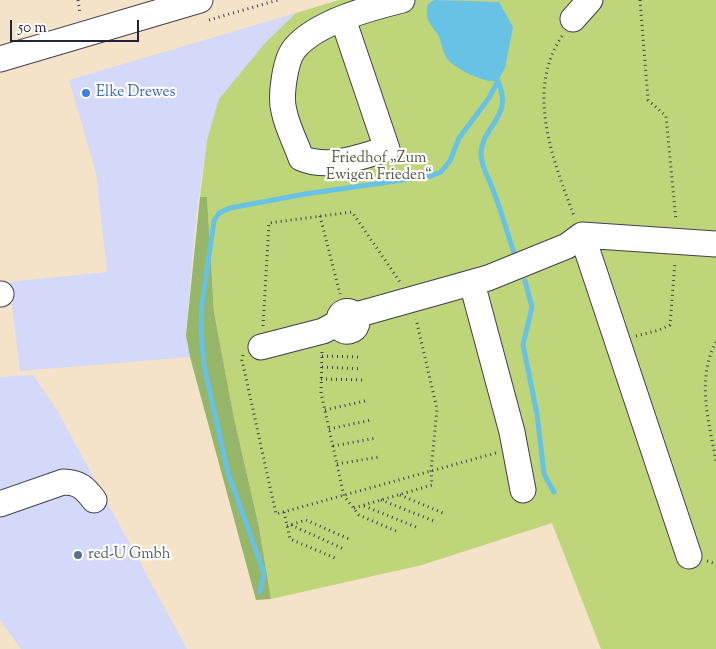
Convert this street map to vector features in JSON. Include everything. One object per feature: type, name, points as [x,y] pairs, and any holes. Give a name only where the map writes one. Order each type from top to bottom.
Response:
[{"type":"street","points":[[0,59],[200,0]]},
{"type":"street","points":[[343,19],[387,149],[342,162],[314,163],[301,158],[283,110],[283,80],[294,49],[314,33],[343,19],[402,0]]},
{"type":"street","points":[[582,235],[689,556]]},
{"type":"street","points":[[261,347],[337,327],[411,299],[472,282],[567,246],[582,235],[716,244]]},
{"type":"street","points":[[472,282],[512,432],[513,448],[523,490]]},
{"type":"street","points":[[0,504],[63,482],[73,482],[84,487],[94,500]]},
{"type":"path","points":[[615,336],[625,338],[659,330],[670,325],[676,240],[676,210],[666,116],[648,100],[640,0]]},
{"type":"path","points":[[581,6],[558,41],[547,67],[543,93],[547,134],[560,177],[582,235]]},
{"type":"path","points":[[354,508],[432,485],[431,471],[437,409],[411,299],[352,212],[269,223],[261,347],[244,353],[242,360],[276,514],[344,496],[431,471],[513,448]]},
{"type":"path","points":[[320,216],[337,327],[360,357]]},
{"type":"path","points":[[337,327],[322,367],[321,393],[344,496],[359,515],[396,532]]},
{"type":"path","points":[[716,342],[705,375],[706,408],[716,461]]},
{"type":"path","points":[[322,367],[362,369]]},
{"type":"path","points":[[321,379],[363,380]]},
{"type":"path","points":[[324,410],[365,401]]},
{"type":"path","points":[[329,429],[371,420]]},
{"type":"path","points":[[333,446],[376,438]]},
{"type":"path","points":[[337,464],[379,457]]},
{"type":"path","points":[[400,494],[443,513]]},
{"type":"path","points":[[382,500],[434,521]]},
{"type":"path","points":[[363,506],[416,527]]},
{"type":"path","points":[[284,512],[289,526],[290,539],[335,558]]},
{"type":"path","points":[[289,526],[306,520],[349,539]]},
{"type":"path","points":[[289,526],[344,549]]},
{"type":"shaded area","points":[[296,13],[267,41],[207,140],[196,215],[186,335],[190,357],[20,371],[9,282],[107,272],[96,173],[69,80]]},
{"type":"shaded area","points":[[33,375],[57,410],[187,649],[21,649],[0,620],[0,377]]},
{"type":"green space","name":"Friedhof „Zum Ewigen Frieden“","points":[[339,0],[716,0],[716,649],[601,649],[552,523],[422,565],[271,599],[259,527],[234,418],[214,312],[207,197],[200,197],[207,140],[219,99],[267,41],[296,13]]},
{"type":"green space","points":[[200,197],[207,197],[214,312],[234,418],[259,527],[271,599],[256,600],[190,357],[186,335]]},
{"type":"water","points":[[434,0],[499,2],[513,27],[505,68],[498,81],[478,78],[449,61],[427,17],[428,4]]},
{"type":"waterway","points":[[497,80],[502,92],[503,103],[496,120],[482,144],[481,159],[516,259]]},
{"type":"waterway","points":[[260,592],[264,573],[228,473],[204,366],[201,328],[202,304],[214,221],[219,213],[230,208],[305,194],[431,176],[441,172],[450,161],[459,138],[489,98],[498,81]]},
{"type":"waterway","points":[[525,281],[532,307],[523,345],[537,414],[544,474],[554,492]]},
{"type":"place","name":"Elke Drewes","points":[[86,93]]},
{"type":"place","name":"red-U Gmbh","points":[[78,555]]}]
